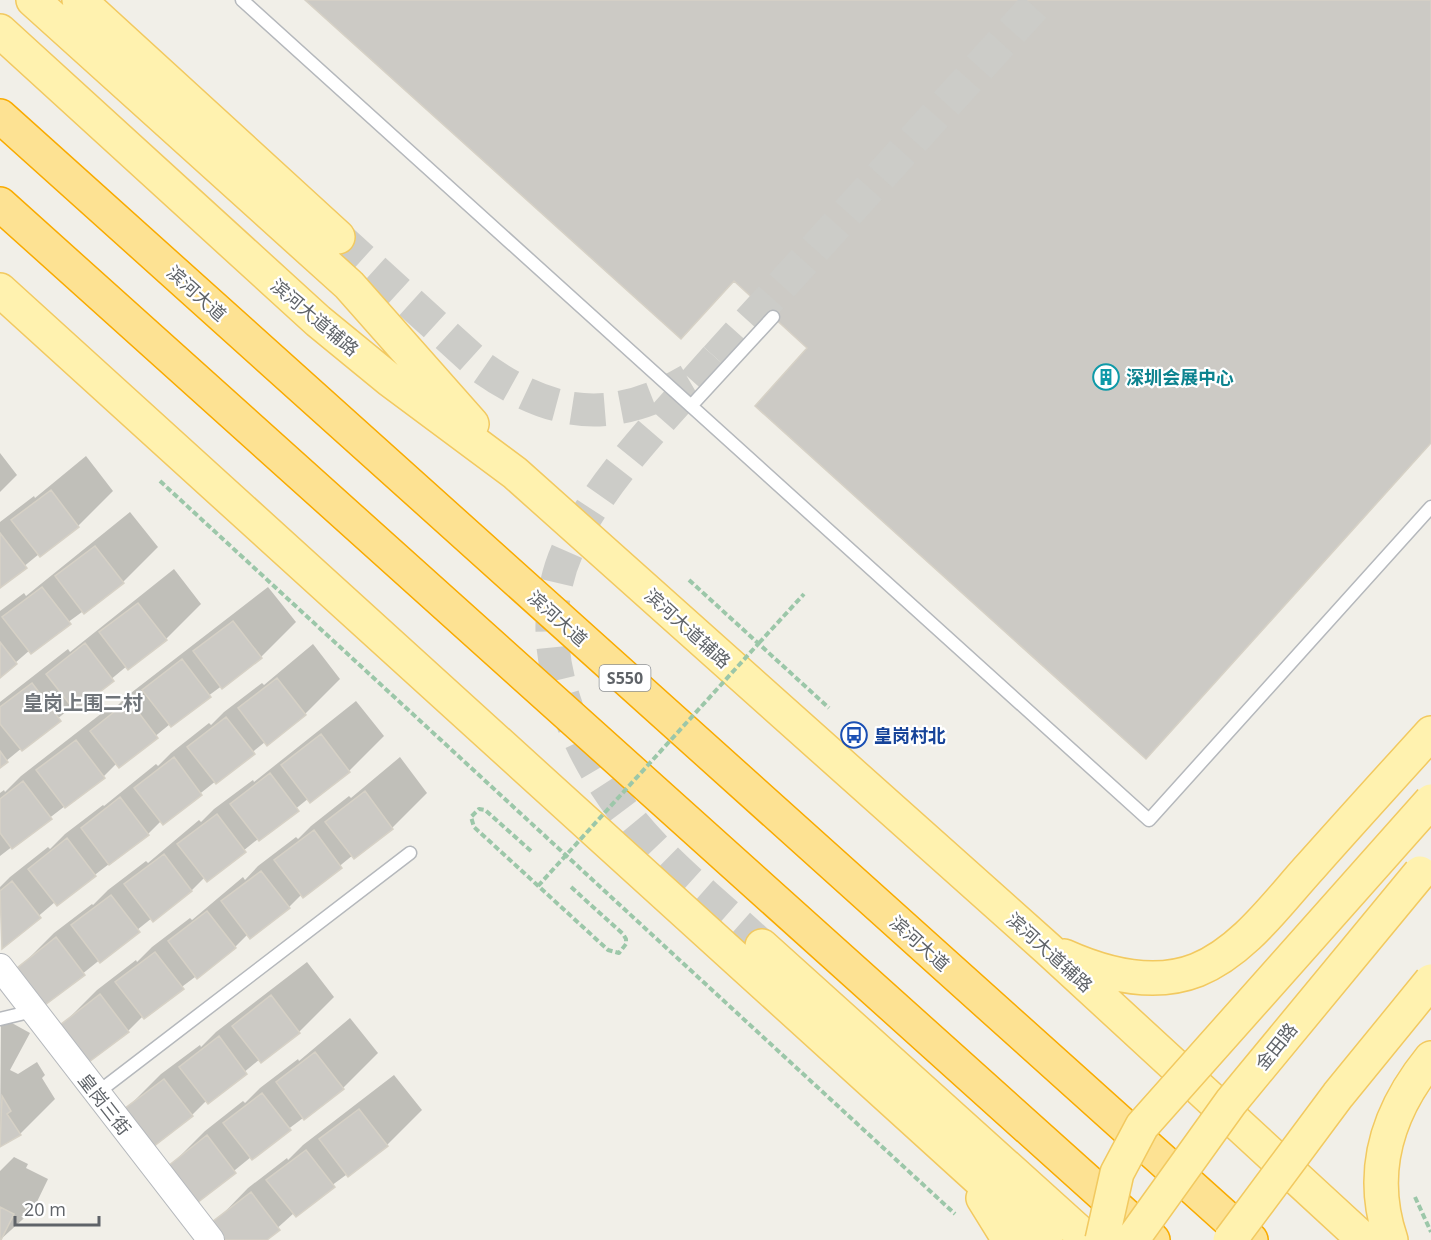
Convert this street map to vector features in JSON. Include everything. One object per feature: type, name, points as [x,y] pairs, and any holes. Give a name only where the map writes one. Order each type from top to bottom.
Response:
[{"type":"highway","name":"滨河大道","points":[[0,116],[1251,1240]]},
{"type":"highway","points":[[0,204],[1153,1240]]},
{"type":"main road","points":[[33,0],[349,285],[515,473]]},
{"type":"main road","points":[[79,0],[338,237]]},
{"type":"main road","name":"滨河大道辅路","points":[[0,31],[318,321],[390,380],[515,473],[1048,949],[1364,1240]]},
{"type":"main road","points":[[0,290],[946,1152],[1046,1240]]},
{"type":"main road","points":[[1048,949],[1109,972],[1142,978],[1183,975],[1210,964],[1258,924],[1431,733]]},
{"type":"main road","points":[[1102,1240],[1117,1173],[1142,1126],[1431,801]]},
{"type":"main road","name":"金田路","points":[[1132,1240],[1231,1102],[1426,867]]},
{"type":"main road","points":[[762,946],[1088,1240]]},
{"type":"main road","points":[[1230,1240],[1338,1095],[1431,981]]},
{"type":"main road","points":[[1391,1240],[1380,1198],[1381,1166],[1386,1136],[1398,1105],[1431,1058]]},
{"type":"main road","points":[[946,1152],[997,1217],[1009,1240]]},
{"type":"street","name":"皇岗三街","points":[[0,967],[17,1015],[97,1093],[211,1240]]},
{"type":"street","name":"皇岗三街","points":[[0,994],[189,1240]]},
{"type":"lane","points":[[242,0],[1149,820],[1431,507]]},
{"type":"lane","points":[[692,406],[773,317]]},
{"type":"lane","points":[[97,1093],[410,853]]},
{"type":"path","points":[[159,479],[922,1182],[958,1218]]},
{"type":"path","points":[[689,580],[829,708]]},
{"type":"path","points":[[538,886],[804,594]]},
{"type":"path","points":[[531,851],[485,810],[479,809],[471,817],[474,827],[538,886],[608,950],[619,953],[624,949],[626,939],[623,934],[571,887]]},
{"type":"path","points":[[1413,1190],[1431,1232]]},
{"type":"building","name":"深圳会展中心","points":[[305,0],[1431,0],[1431,443],[1146,759],[755,406],[807,348],[734,281],[681,339]]},
{"type":"building","points":[[51,490],[79,527],[40,557],[11,520]]},
{"type":"building","points":[[0,533],[27,568],[0,588]]},
{"type":"building","points":[[95,546],[124,583],[84,614],[55,576]]},
{"type":"building","points":[[42,587],[71,624],[31,654],[2,617]]},
{"type":"building","points":[[138,603],[167,640],[128,670],[99,632]]},
{"type":"building","points":[[233,621],[262,658],[222,689],[193,651]]},
{"type":"building","points":[[0,642],[17,664],[0,678]]},
{"type":"building","points":[[85,643],[114,681],[75,711],[46,674]]},
{"type":"building","points":[[182,659],[211,697],[171,727],[142,690]]},
{"type":"building","points":[[277,678],[306,715],[267,746],[238,708]]},
{"type":"building","points":[[32,683],[61,721],[22,751],[0,724],[0,707]]},
{"type":"building","points":[[129,700],[158,738],[119,768],[90,731]]},
{"type":"building","points":[[226,717],[255,754],[216,784],[187,747]]},
{"type":"building","points":[[321,734],[350,772],[310,803],[281,765]]},
{"type":"building","points":[[76,740],[105,778],[65,808],[36,770]]},
{"type":"building","points":[[0,751],[8,762],[0,768]]},
{"type":"building","points":[[174,757],[202,795],[163,825],[134,788]]},
{"type":"building","points":[[270,773],[299,811],[259,841],[230,804]]},
{"type":"building","points":[[23,781],[52,819],[12,849],[0,833],[0,799]]},
{"type":"building","points":[[365,791],[393,829],[354,859],[325,822]]},
{"type":"building","points":[[120,797],[149,835],[109,865],[81,828]]},
{"type":"building","points":[[217,814],[246,852],[207,882],[177,844]]},
{"type":"building","points":[[314,830],[342,868],[303,898],[274,860]]},
{"type":"building","points":[[67,838],[96,876],[57,906],[28,869]]},
{"type":"building","points":[[164,854],[192,891],[153,922],[124,884]]},
{"type":"building","points":[[261,871],[290,908],[250,939],[221,901]]},
{"type":"building","points":[[12,881],[41,918],[2,949],[0,891]]},
{"type":"building","points":[[111,895],[140,932],[100,963],[71,925]]},
{"type":"building","points":[[207,911],[236,948],[197,979],[168,941]]},
{"type":"building","points":[[56,937],[85,975],[45,1005],[17,968]]},
{"type":"building","points":[[155,952],[184,989],[144,1019],[115,982]]},
{"type":"building","points":[[100,994],[129,1032],[89,1062],[60,1025]]},
{"type":"building","points":[[271,995],[300,1033],[261,1063],[232,1026]]},
{"type":"building","points":[[219,1036],[247,1074],[208,1104],[179,1067]]},
{"type":"building","points":[[315,1052],[344,1089],[304,1120],[276,1082]]},
{"type":"building","points":[[164,1079],[193,1116],[153,1147],[124,1109]]},
{"type":"building","points":[[262,1093],[291,1130],[252,1160],[223,1123]]},
{"type":"building","points":[[2,1096],[11,1111],[7,1114],[21,1135],[0,1147]]},
{"type":"building","points":[[359,1109],[388,1146],[348,1177],[319,1139]]},
{"type":"building","points":[[207,1135],[236,1173],[197,1203],[168,1166]]},
{"type":"building","points":[[306,1150],[335,1187],[296,1217],[266,1180]]},
{"type":"building","points":[[251,1192],[280,1230],[267,1240],[225,1240],[212,1222]]},
{"type":"building","points":[[0,1207],[14,1214],[1,1240],[0,1240]]},
{"type":"tunnel","points":[[716,358],[1040,0]]},
{"type":"tunnel","points":[[338,237],[481,367],[533,397],[583,410],[608,409],[634,404],[689,380]]},
{"type":"tunnel","points":[[716,358],[621,467],[587,514],[573,539],[559,574],[552,611],[553,647],[560,684],[571,720],[606,787],[628,817],[659,852],[762,946]]},
{"type":"place","name":"深圳会展中心","points":[[1106,377]]},
{"type":"place","name":"皇岗村北","points":[[854,735]]},
{"type":"district","name":"皇岗上围二村","points":[[83,702]]}]
